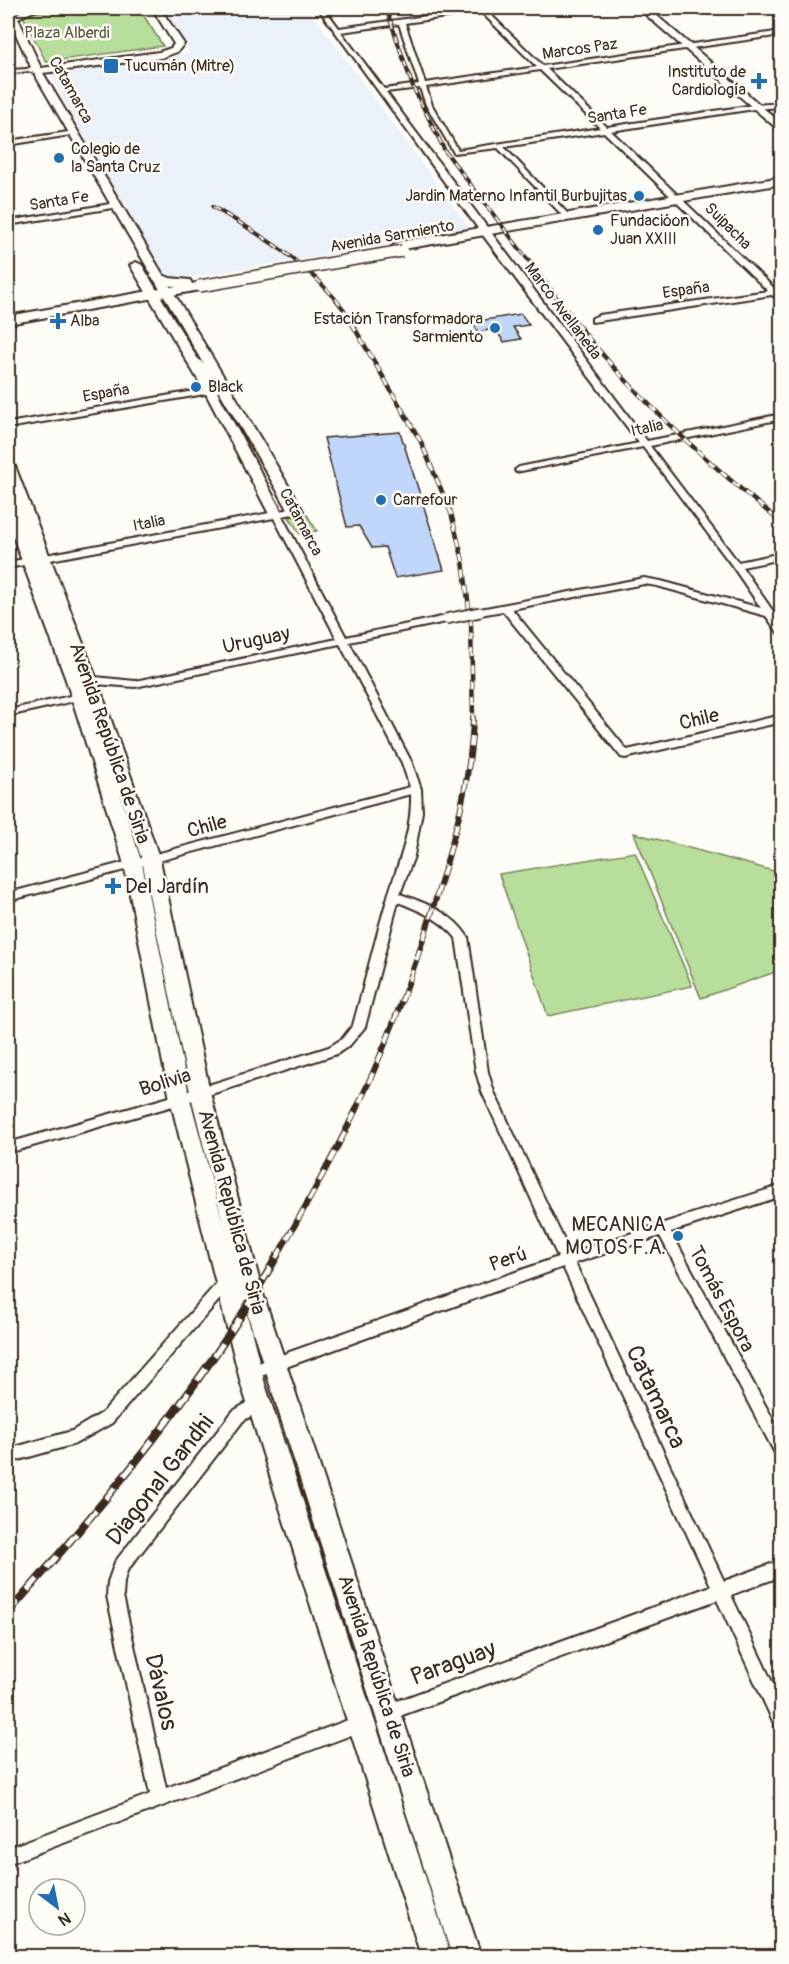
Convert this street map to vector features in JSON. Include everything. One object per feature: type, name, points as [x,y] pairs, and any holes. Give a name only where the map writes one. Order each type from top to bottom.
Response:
[{"type":"main road","points":[[8,10],[36,8]]},
{"type":"main road","name":"Catamarca","points":[[36,8],[13,17],[69,134],[157,288],[187,353],[218,389],[296,511]]},
{"type":"main road","points":[[146,8],[171,49]]},
{"type":"main road","points":[[26,70],[161,55],[179,44],[156,8]]},
{"type":"main road","points":[[643,8],[782,121]]},
{"type":"main road","points":[[652,8],[754,107],[782,130]]},
{"type":"main road","name":"Catamarca","points":[[8,30],[26,70],[69,134]]},
{"type":"main road","name":"Avenida Sarmiento","points":[[8,314],[681,201],[782,180]]},
{"type":"main road","name":"Avenida Sarmiento","points":[[486,234],[566,217],[782,186]]},
{"type":"main road","points":[[157,288],[167,282],[194,284]]},
{"type":"main road","points":[[174,304],[174,298],[178,293],[194,284]]},
{"type":"main road","name":"Catamarca","points":[[157,288],[174,304],[218,389],[276,514]]},
{"type":"main road","name":"Avenida Sarmiento","points":[[8,320],[157,288]]},
{"type":"main road","name":"Avenida República de Siria","points":[[8,466],[35,559],[142,862],[190,1095],[235,1274],[250,1373],[436,1956]]},
{"type":"main road","name":"Avenida República de Siria","points":[[8,504],[35,559]]},
{"type":"main road","name":"Avenida República de Siria","points":[[235,1274],[252,1294],[468,1956]]},
{"type":"street","name":"Marco Avellaneda","points":[[321,8],[486,234],[736,566],[782,632]]},
{"type":"street","points":[[339,30],[481,8],[498,8]]},
{"type":"street","name":"Suipacha","points":[[481,8],[778,292],[782,300]]},
{"type":"street","points":[[401,20],[422,86]]},
{"type":"street","name":"Marcos Paz","points":[[383,91],[782,33]]},
{"type":"street","points":[[8,72],[26,70]]},
{"type":"street","name":"Santa Fe","points":[[422,86],[436,120],[456,152],[754,107],[766,108],[782,105]]},
{"type":"street","points":[[8,143],[69,134]]},
{"type":"street","points":[[500,146],[566,217]]},
{"type":"street","name":"Santa Fe","points":[[8,223],[110,206]]},
{"type":"street","name":"España","points":[[595,320],[599,317],[778,292]]},
{"type":"street","name":"España","points":[[8,426],[218,389]]},
{"type":"street","name":"Italia","points":[[519,470],[782,416]]},
{"type":"street","name":"Italia","points":[[8,565],[296,511]]},
{"type":"street","name":"Catamarca","points":[[276,514],[407,763],[416,789],[417,812],[408,856],[394,896],[359,1027],[346,1042],[333,1051]]},
{"type":"street","points":[[736,566],[782,556]]},
{"type":"street","points":[[505,608],[644,581],[767,613]]},
{"type":"street","name":"Uruguay","points":[[8,713],[81,688],[135,684],[505,608]]},
{"type":"street","name":"Chile","points":[[505,608],[625,754],[782,718]]},
{"type":"street","name":"Chile","points":[[8,897],[416,789]]},
{"type":"street","name":"Catamarca","points":[[394,896],[434,912],[455,927],[462,937],[482,1072],[488,1092],[782,1722]]},
{"type":"street","name":"Bolivia","points":[[8,1148],[333,1051]]},
{"type":"street","name":"Perú","points":[[250,1373],[275,1362],[567,1260],[782,1190]]},
{"type":"street","name":"Tomás Espora","points":[[663,1229],[782,1452]]},
{"type":"street","points":[[8,1456],[75,1437],[107,1418],[235,1274]]},
{"type":"street","name":"Diagonal Gandhi","points":[[115,1596],[121,1567],[238,1416],[259,1403]]},
{"type":"street","name":"Paraguay","points":[[8,1856],[389,1712],[782,1568]]},
{"type":"street","name":"Dávalos","points":[[115,1596],[160,1800]]},
{"type":"shaded area","points":[[161,8],[308,8],[470,229],[175,280],[162,277],[48,72],[190,53]]},
{"type":"green space","name":"Plaza Alberdi","points":[[70,8],[139,8],[163,46],[46,62],[22,14]]},
{"type":"green space","points":[[307,515],[317,531],[300,534],[289,517]]},
{"type":"green space","points":[[634,833],[781,873],[781,970],[701,998]]},
{"type":"green space","points":[[635,852],[692,986],[548,1016],[499,874]]},
{"type":"building","name":"Estación Transformadora Sarmiento","points":[[521,314],[529,325],[513,327],[521,339],[504,342],[495,329],[478,332],[472,322]]},
{"type":"building","name":"Carrefour","points":[[400,432],[444,570],[395,578],[385,547],[372,548],[359,526],[347,527],[324,438]]},
{"type":"railway","points":[[386,8],[413,87],[445,151],[567,311]]},
{"type":"railway","points":[[213,207],[285,252],[317,279],[345,311]]},
{"type":"railway","points":[[344,310],[421,442],[451,513],[463,561],[471,624],[473,719]]},
{"type":"railway","points":[[566,310],[615,368],[668,423],[782,523]]},
{"type":"railway","points":[[276,1258],[353,1116],[401,1003],[417,959],[456,828],[466,784],[473,719]]},
{"type":"railway","points":[[8,1613],[117,1485],[186,1397],[249,1304],[277,1256]]},
{"type":"place","name":"Tucumán (Mitre)","points":[[111,66]]},
{"type":"place","name":"Instituto de Cardiología","points":[[759,81]]},
{"type":"place","name":"Colegio de la Santa Cruz","points":[[59,158]]},
{"type":"place","name":"Jardin Materno Infantil Burbujitas","points":[[639,196]]},
{"type":"place","name":"Fundacióon Juan XXIII","points":[[598,230]]},
{"type":"place","name":"Alba","points":[[58,321]]},
{"type":"place","name":"Estación Transformadora Sarmiento","points":[[495,328]]},
{"type":"place","name":"Black","points":[[196,387]]},
{"type":"place","name":"Carrefour","points":[[381,500]]},
{"type":"place","name":"Del Jardín","points":[[113,886]]},
{"type":"place","name":"MECANICA MOTOS F.A.","points":[[678,1236]]}]
